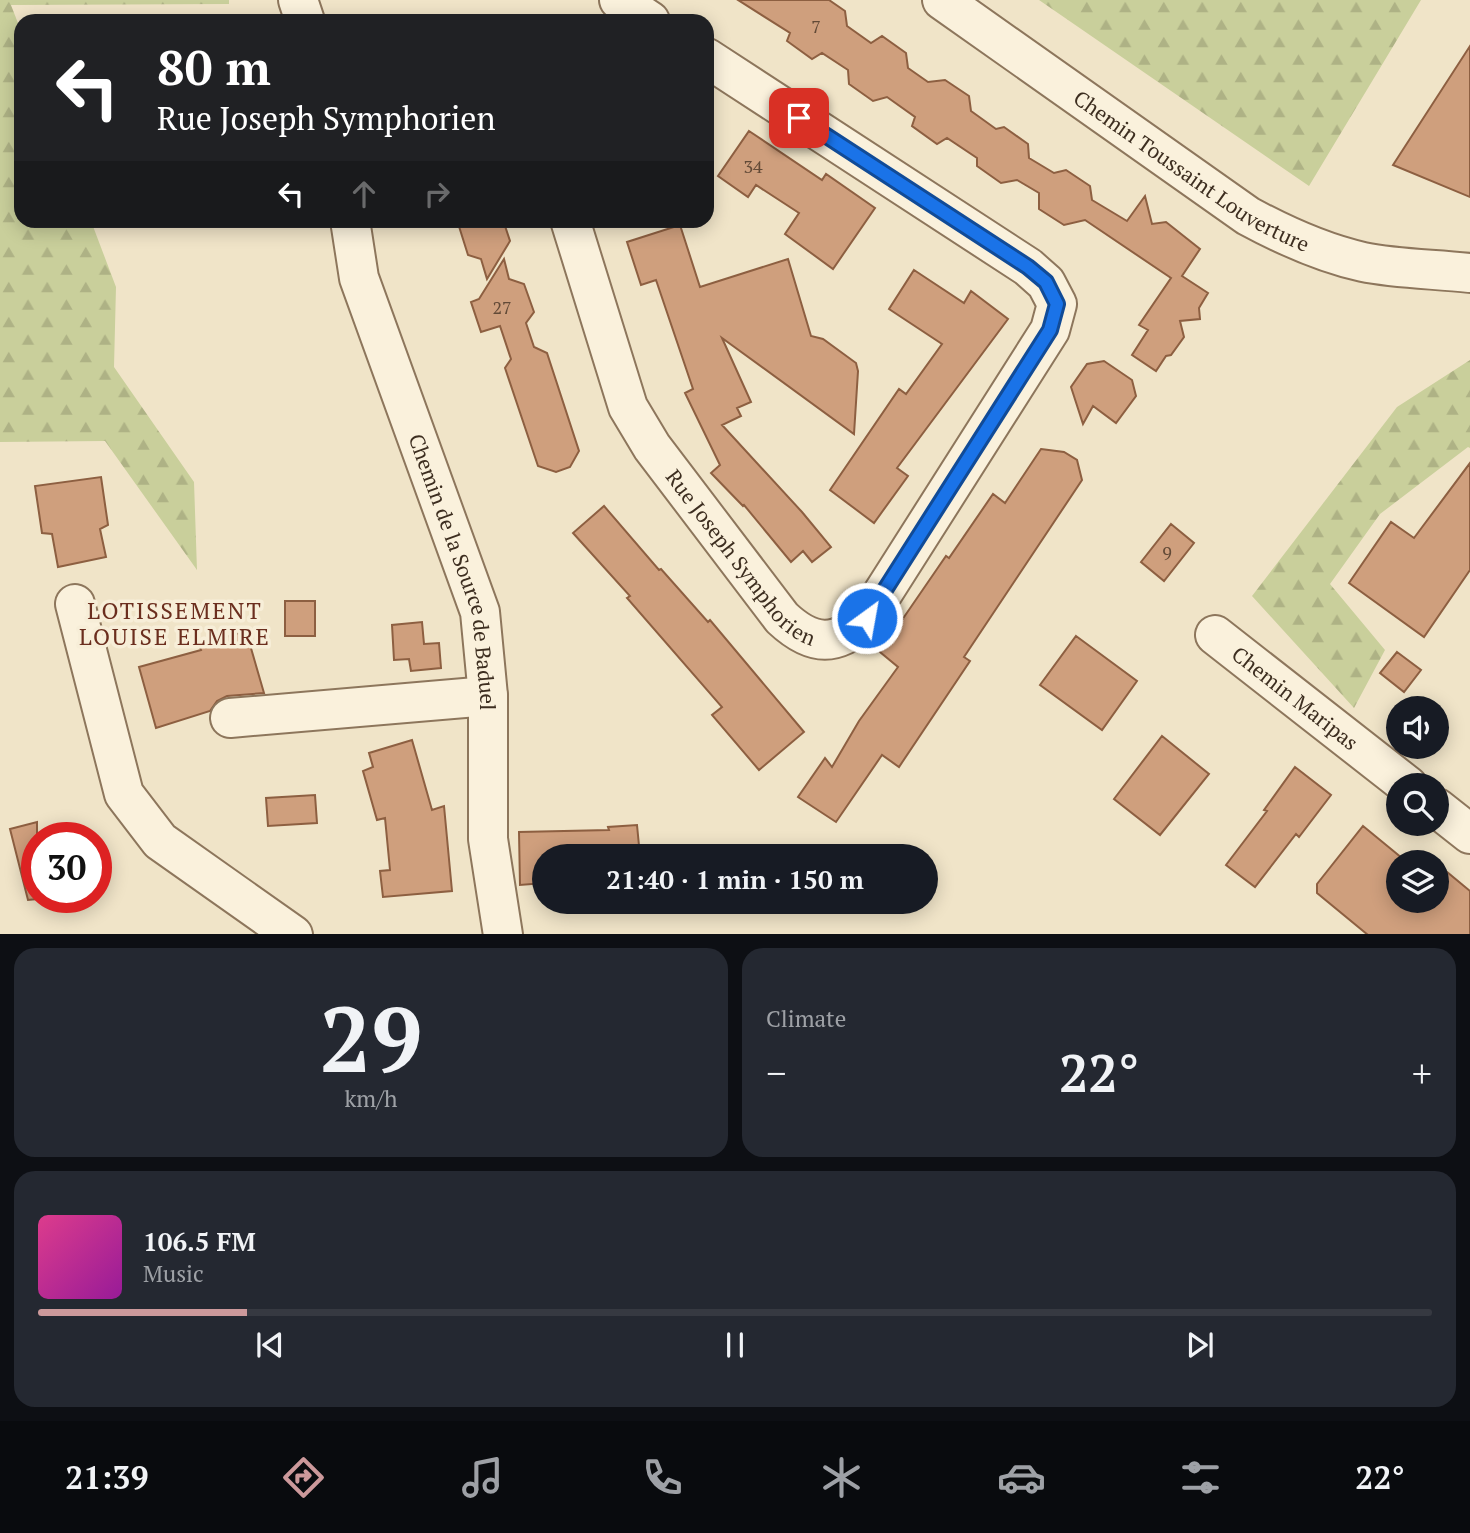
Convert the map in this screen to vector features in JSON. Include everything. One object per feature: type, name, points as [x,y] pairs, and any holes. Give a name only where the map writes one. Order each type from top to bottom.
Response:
[{"type":"street","points":[[619,0],[640,14]]},
{"type":"street","name":"Chemin Toussaint Louverture","points":[[942,0],[1248,216],[1276,231],[1304,244],[1364,262],[1470,272]]},
{"type":"street","name":"Rue Joseph Symphorien","points":[[572,228],[628,407],[652,447],[782,618],[808,638],[820,640],[849,634],[867,618],[1050,330],[1057,304],[1046,282],[1028,267],[714,63]]},
{"type":"street","name":"Chemin de la Source de Baduel","points":[[351,228],[359,278],[480,612],[488,696],[488,839],[503,934]]},
{"type":"street","points":[[75,604],[124,794],[160,841],[290,933]]},
{"type":"street","name":"Chemin Maripas","points":[[1215,635],[1391,773]]},
{"type":"street","points":[[230,718],[488,696]]},
{"type":"street","points":[[1449,817],[1470,834]]},
{"type":"green space","points":[[0,0],[229,0],[229,4],[11,5],[14,14],[14,228],[94,228],[116,287],[114,367],[194,482],[197,570],[105,441],[0,442]]},
{"type":"green space","points":[[1039,0],[1421,0],[1309,186]]},
{"type":"green space","points":[[1470,360],[1470,448],[1380,514],[1330,584],[1385,650],[1354,708],[1252,596],[1397,407]]},
{"type":"building","points":[[738,0],[829,0],[845,11],[847,26],[871,43],[882,36],[906,53],[908,68],[928,82],[945,80],[969,96],[971,111],[996,129],[1004,127],[1028,144],[1029,158],[1054,173],[1066,170],[1090,186],[1092,200],[1127,221],[1145,196],[1152,224],[1166,222],[1200,249],[1182,276],[1208,293],[1199,308],[1200,319],[1180,321],[1184,337],[1156,371],[1132,355],[1148,330],[1139,325],[1171,278],[1085,220],[1064,225],[1039,209],[1039,193],[1017,180],[1001,183],[977,166],[977,158],[947,138],[937,144],[912,126],[915,117],[887,97],[873,101],[849,84],[848,70],[822,53],[812,59],[787,41],[790,33]]},
{"type":"building","points":[[1470,46],[1470,197],[1393,165]]},
{"type":"building","points":[[749,131],[822,180],[826,174],[875,208],[833,269],[785,234],[799,213],[756,185],[748,197],[718,176]]},
{"type":"building","points":[[460,228],[506,228],[510,241],[487,279],[481,259],[468,255]]},
{"type":"building","points":[[671,228],[681,228],[700,287],[788,259],[811,336],[823,339],[856,363],[858,371],[854,434],[722,338],[751,402],[737,408],[741,416],[722,425],[831,547],[812,562],[803,551],[791,562],[744,505],[711,473],[720,465],[685,393],[693,389],[656,280],[641,285],[627,242]]},
{"type":"building","points":[[504,259],[509,279],[524,284],[534,312],[526,323],[534,347],[547,353],[579,451],[570,467],[556,472],[538,466],[505,368],[511,359],[500,326],[481,332],[471,302],[479,299]]},
{"type":"building","points":[[914,270],[964,303],[971,291],[1008,319],[897,468],[908,476],[874,523],[830,490],[899,389],[906,394],[942,344],[889,309]]},
{"type":"building","points":[[1104,361],[1132,380],[1136,396],[1116,423],[1093,406],[1083,424],[1071,387],[1087,364]]},
{"type":"building","points":[[1041,449],[1064,452],[1077,460],[1082,480],[964,657],[970,661],[899,767],[882,755],[836,822],[798,797],[825,758],[832,767],[859,721],[898,667],[880,652],[946,556],[949,558],[993,494],[1005,503]]},
{"type":"building","points":[[1470,463],[1470,570],[1424,637],[1349,583],[1391,522],[1414,538]]},
{"type":"building","points":[[101,477],[108,525],[100,529],[106,557],[58,567],[52,534],[42,533],[35,486]]},
{"type":"building","points":[[604,506],[659,570],[661,569],[708,622],[710,620],[804,732],[759,770],[712,715],[722,707],[627,598],[630,596],[573,533]]},
{"type":"building","points":[[1171,524],[1194,543],[1164,581],[1141,562]]},
{"type":"building","points":[[285,601],[315,601],[315,636],[285,636]]},
{"type":"building","points":[[422,622],[424,644],[439,643],[441,668],[411,671],[409,659],[394,660],[392,625]]},
{"type":"building","points":[[246,631],[264,693],[227,696],[217,701],[210,711],[156,728],[139,667],[201,650],[199,645]]},
{"type":"building","points":[[1076,636],[1137,681],[1102,730],[1040,685]]},
{"type":"building","points":[[1397,652],[1421,670],[1404,692],[1380,673]]},
{"type":"building","points":[[1162,736],[1209,774],[1160,835],[1114,799]]},
{"type":"building","points":[[412,740],[432,810],[444,806],[452,891],[383,897],[380,871],[390,870],[385,818],[377,820],[363,771],[373,767],[369,753]]},
{"type":"building","points":[[1295,767],[1331,795],[1299,837],[1296,834],[1255,887],[1226,865],[1267,811],[1264,810]]},
{"type":"building","points":[[315,795],[317,823],[268,826],[266,798]]},
{"type":"building","points":[[637,825],[639,844],[532,844],[532,884],[520,885],[519,832],[609,830],[608,827]]},
{"type":"building","points":[[21,826],[21,872],[10,829]]},
{"type":"building","points":[[1363,826],[1392,850],[1386,850],[1386,913],[1449,913],[1449,874],[1470,891],[1470,934],[1367,934],[1317,893],[1317,884]]},
{"type":"district","name":"LOTISSEMENT LOUISE ELMIRE","points":[[175,623]]},
{"type":"route","points":[[799,118],[1028,267],[1046,282],[1053,291],[1057,304],[1050,330],[867,618]]}]
